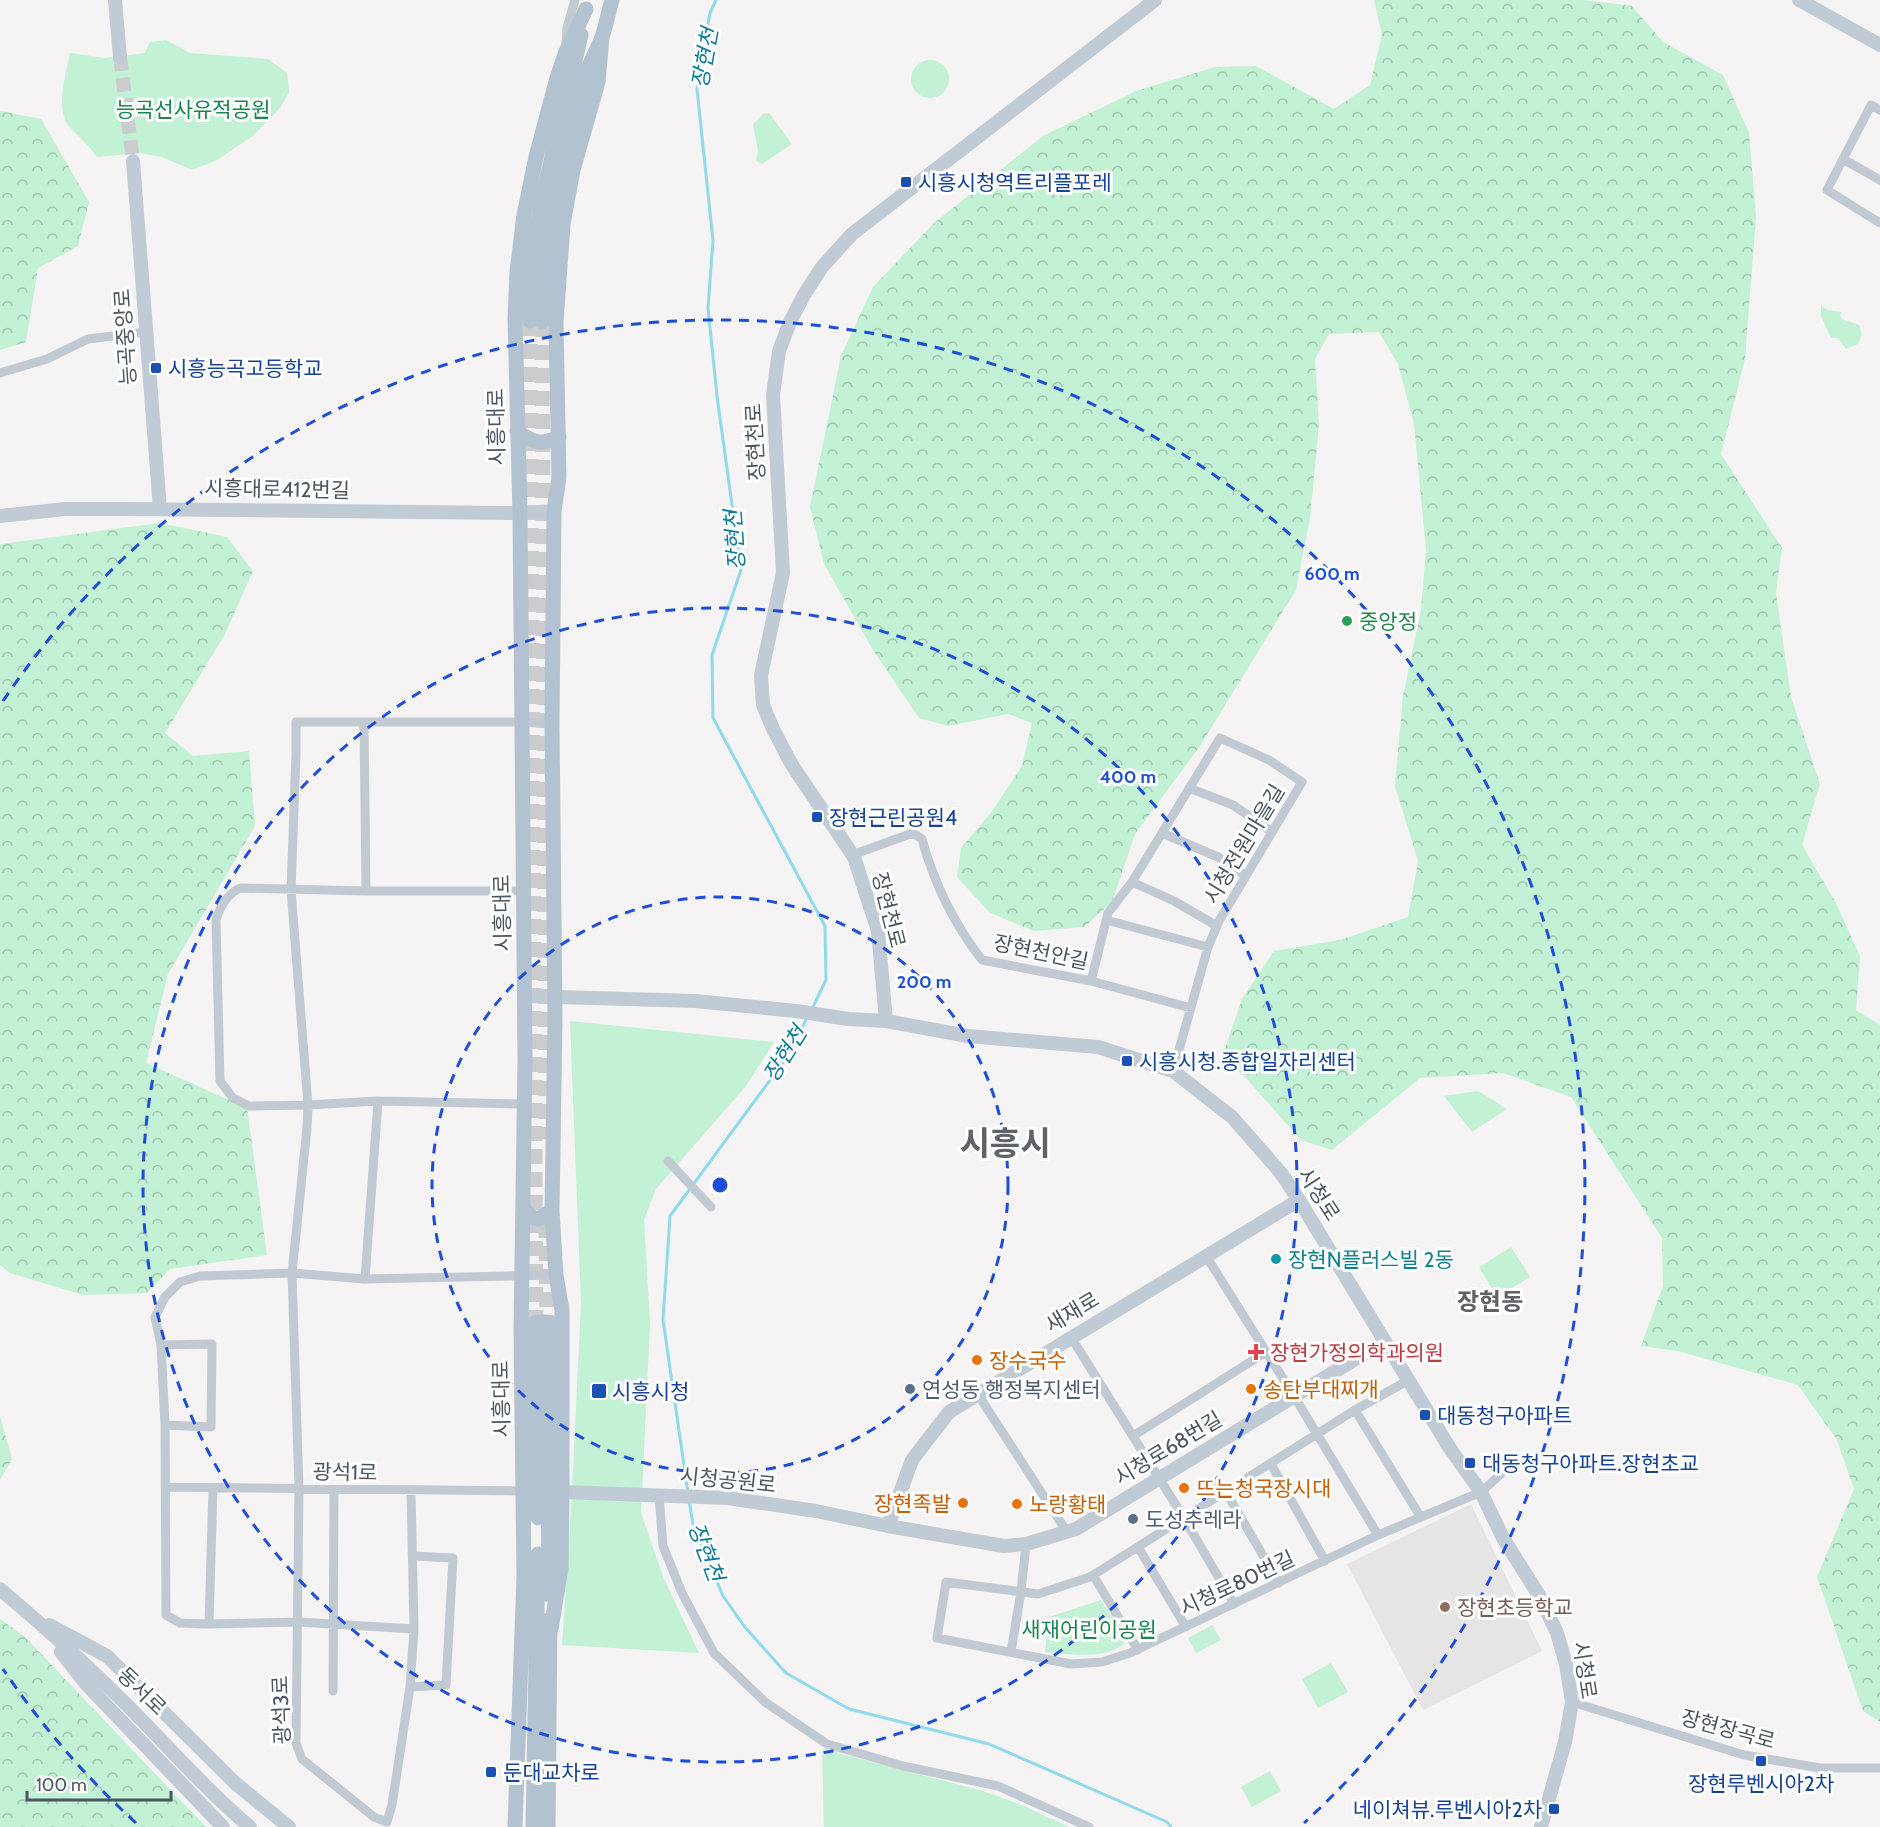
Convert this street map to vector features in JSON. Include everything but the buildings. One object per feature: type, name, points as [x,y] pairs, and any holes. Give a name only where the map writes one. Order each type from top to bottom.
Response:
[{"type":"main road","name":"시흥대로","points":[[583,3],[536,235],[531,278],[536,322],[559,180],[584,79],[602,37],[612,0]]},
{"type":"main road","name":"시흥대로","points":[[548,1827],[551,1629],[534,1334],[522,1275],[524,996],[520,513],[515,319],[517,272],[524,215],[536,157],[565,54],[583,3]]},
{"type":"main road","name":"시흥대로","points":[[551,1629],[561,1568],[562,1492],[562,1310],[556,1275],[552,1211],[555,997],[552,724],[554,511],[559,477],[556,323],[563,225],[573,170],[598,82],[602,37]]},
{"type":"main road","points":[[517,432],[537,443],[548,443],[559,437]]},
{"type":"main road","points":[[523,1209],[538,1219],[552,1211]]},
{"type":"main road","points":[[534,1334],[531,1323],[542,1320],[553,1322],[562,1329]]},
{"type":"main road","name":"시흥대로","points":[[515,1827],[525,1576],[523,1491],[534,1334]]},
{"type":"main road","name":"시흥대로","points":[[533,1827],[538,1571],[534,1334]]},
{"type":"street","points":[[115,0],[120,57]]},
{"type":"street","name":"장현천로","points":[[886,1022],[878,931],[852,855],[792,765],[763,705],[761,675],[783,573],[773,395],[779,351],[804,295],[822,267],[852,234],[1155,0]]},
{"type":"street","points":[[1799,0],[1880,45]]},
{"type":"street","points":[[1880,110],[1871,105],[1827,190],[1880,223]]},
{"type":"street","points":[[1843,159],[1880,180]]},
{"type":"street","name":"능곡중앙로","points":[[133,161],[160,509]]},
{"type":"street","points":[[0,373],[47,359],[88,339],[146,332]]},
{"type":"street","name":"시흥대로412번길","points":[[0,516],[65,510],[160,509],[520,513],[554,511]]},
{"type":"street","name":"광석3로","points":[[364,724],[296,722],[291,890],[308,1105],[292,1273],[299,1489],[296,1743],[302,1759],[374,1816],[387,1822],[392,1805],[410,1687]]},
{"type":"street","points":[[366,891],[364,724],[552,724]]},
{"type":"street","name":"시청전원마을길","points":[[1091,981],[1108,914],[1132,882],[1220,738],[1269,760],[1302,782],[1217,926],[1208,947],[1173,1071]]},
{"type":"street","points":[[1189,788],[1233,805],[1272,832]]},
{"type":"street","points":[[1162,832],[1218,857],[1246,876]]},
{"type":"street","name":"장현천안길","points":[[852,855],[913,833],[922,839],[944,900],[966,940],[982,960],[1091,981],[1191,1008]]},
{"type":"street","points":[[1132,882],[1174,901],[1217,926]]},
{"type":"street","points":[[523,891],[240,888],[229,896],[216,920],[220,1081],[233,1098],[249,1106],[378,1101],[524,1104]]},
{"type":"street","points":[[1106,920],[1208,947]]},
{"type":"street","name":"시청로","points":[[524,996],[695,1001],[886,1022],[968,1036],[1098,1047],[1173,1071],[1232,1117],[1281,1173],[1299,1200],[1449,1447],[1481,1492],[1503,1538],[1540,1597],[1557,1633],[1566,1664],[1572,1702],[1565,1742],[1541,1827]]},
{"type":"street","points":[[365,1279],[378,1101]]},
{"type":"street","points":[[668,1161],[711,1207]]},
{"type":"street","name":"새재로","points":[[888,1526],[912,1460],[949,1412],[1299,1200]]},
{"type":"street","points":[[1206,1256],[1378,1535]]},
{"type":"street","points":[[414,1629],[298,1622],[180,1623],[166,1615],[165,1425],[161,1345],[155,1317],[165,1297],[180,1282],[200,1276],[292,1273],[365,1279],[556,1275]]},
{"type":"street","points":[[1071,1337],[1184,1518],[1234,1604]]},
{"type":"street","name":"시청로68번길","points":[[888,1526],[1004,1546],[1026,1544],[1076,1529],[1385,1341]]},
{"type":"street","points":[[161,1345],[212,1344],[211,1427],[165,1425]]},
{"type":"street","points":[[1132,1436],[1266,1352]]},
{"type":"street","points":[[1022,1592],[1038,1594],[1093,1575],[1355,1410],[1409,1380]]},
{"type":"street","points":[[977,1393],[1067,1532]]},
{"type":"street","points":[[1355,1410],[1420,1516]]},
{"type":"street","points":[[1271,1464],[1325,1561]]},
{"type":"street","name":"시청로80번길","points":[[1022,1592],[946,1582],[937,1638],[1071,1664],[1102,1662],[1138,1650],[1378,1535],[1481,1492],[1502,1474]]},
{"type":"street","name":"광석1로","points":[[166,1487],[523,1491]]},
{"type":"street","points":[[209,1624],[213,1488]]},
{"type":"street","points":[[333,1691],[334,1490]]},
{"type":"street","points":[[411,1491],[414,1629],[410,1687],[446,1685],[453,1558],[414,1556]]},
{"type":"street","name":"시청공원로","points":[[562,1492],[728,1498],[816,1511],[888,1526]]},
{"type":"street","points":[[1226,1492],[1280,1583]]},
{"type":"street","points":[[665,1495],[663,1546],[682,1593],[714,1653],[765,1702],[827,1744],[903,1766],[998,1786],[1089,1827]]},
{"type":"street","points":[[1011,1652],[1022,1592],[1026,1544]]},
{"type":"street","points":[[1138,1547],[1186,1627]]},
{"type":"street","points":[[1093,1575],[1138,1650]]},
{"type":"street","name":"동서로","points":[[0,1589],[124,1702],[226,1807],[250,1827]]},
{"type":"street","points":[[31,1615],[86,1684],[223,1827]]},
{"type":"street","points":[[31,1615],[107,1656],[234,1783],[289,1827]]},
{"type":"street","name":"장현장곡로","points":[[1572,1702],[1743,1755],[1820,1768],[1880,1768]]},
{"type":"shaded area","name":"장현초등학교","points":[[1471,1504],[1542,1651],[1423,1710],[1347,1564]]},
{"type":"green space","points":[[1374,0],[1585,0],[1632,6],[1663,42],[1723,75],[1749,133],[1756,217],[1745,359],[1721,454],[1782,548],[1776,593],[1791,697],[1820,784],[1802,845],[1836,903],[1860,956],[1856,1010],[1880,1025],[1880,1722],[1863,1711],[1817,1577],[1854,1489],[1837,1440],[1798,1385],[1678,1351],[1641,1346],[1663,1286],[1662,1238],[1571,1097],[1503,1073],[1420,1078],[1332,1150],[1301,1140],[1245,1077],[1222,1057],[1242,999],[1274,951],[1340,940],[1408,917],[1418,861],[1395,786],[1403,696],[1421,610],[1426,550],[1414,423],[1398,364],[1379,332],[1329,334],[1315,359],[1319,425],[1310,518],[1296,590],[1200,746],[1135,834],[1112,902],[1084,927],[1034,931],[990,913],[957,877],[961,848],[991,813],[1022,766],[1032,723],[1008,714],[948,726],[919,718],[873,650],[824,564],[810,507],[841,356],[873,287],[934,223],[1043,136],[1136,91],[1215,67],[1256,66],[1334,109],[1370,85],[1382,35]]},
{"type":"green space","name":"능곡선사유적공원","points":[[166,40],[190,53],[268,59],[287,73],[289,92],[280,108],[254,135],[217,160],[192,170],[162,157],[140,153],[97,157],[65,119],[62,101],[70,53],[105,58],[145,53],[150,42]]},
{"type":"green space","points":[[930,60],[944,65],[949,79],[944,93],[930,98],[916,93],[911,79],[916,65]]},
{"type":"green space","points":[[0,111],[41,119],[89,202],[78,246],[38,268],[26,342],[0,350]]},
{"type":"green space","points":[[769,113],[792,144],[762,164],[756,161],[758,151],[753,124],[763,114]]},
{"type":"green space","points":[[1821,305],[1828,310],[1842,312],[1840,316],[1842,319],[1859,325],[1862,334],[1858,344],[1846,349],[1838,338],[1831,338],[1821,316]]},
{"type":"green space","points":[[160,523],[227,537],[253,571],[225,634],[165,733],[193,756],[249,751],[255,826],[168,974],[146,1063],[247,1108],[267,1255],[170,1269],[147,1293],[83,1295],[10,1273],[0,1265],[0,544]]},
{"type":"green space","points":[[570,1021],[774,1042],[746,1086],[656,1189],[644,1220],[650,1323],[641,1513],[664,1579],[699,1653],[562,1645],[581,1303]]},
{"type":"green space","points":[[1478,1091],[1507,1109],[1472,1132],[1444,1096]]},
{"type":"green space","points":[[1511,1247],[1530,1277],[1497,1297],[1479,1267]]},
{"type":"green space","points":[[0,1416],[12,1459],[0,1480]]},
{"type":"green space","name":"새재어린이공원","points":[[1101,1600],[1127,1641],[1119,1647],[1099,1654],[1077,1655],[1045,1652],[1049,1617]]},
{"type":"green space","points":[[0,1619],[25,1637],[206,1827],[0,1827]]},
{"type":"green space","points":[[1212,1625],[1221,1640],[1196,1653],[1188,1638]]},
{"type":"green space","points":[[1331,1663],[1348,1692],[1318,1708],[1302,1679]]},
{"type":"green space","points":[[822,1749],[983,1791],[1024,1806],[1069,1827],[824,1827]]},
{"type":"green space","points":[[1270,1771],[1281,1791],[1252,1807],[1241,1787]]},
{"type":"waterway","name":"장현천","points":[[716,0],[710,13],[697,89],[713,241],[708,308],[717,396],[741,570],[712,655],[713,718],[825,926],[826,980],[812,1009]]},
{"type":"waterway","name":"장현천","points":[[688,1493],[663,1320],[670,1216],[787,1057],[807,1018]]},
{"type":"waterway","name":"장현천","points":[[689,1500],[693,1524],[723,1596],[744,1626],[786,1673],[849,1709],[989,1744],[1167,1822],[1171,1827]]},
{"type":"tunnel","points":[[120,57],[133,161]]},
{"type":"tunnel","points":[[530,321],[536,1335]]},
{"type":"tunnel","points":[[542,322],[546,1139]]},
{"type":"tunnel","points":[[546,1223],[547,1334]]},
{"type":"place","name":"시흥시청역트리플포레","points":[[906,182]]},
{"type":"place","name":"시흥능곡고등학교","points":[[156,368]]},
{"type":"place","name":"중앙정","points":[[1347,621]]},
{"type":"place","name":"장현근린공원4","points":[[817,817]]},
{"type":"place","name":"시흥시청.종합일자리센터","points":[[1127,1061]]},
{"type":"place","name":"장현N플러스빌 2동","points":[[1276,1259]]},
{"type":"place","name":"장현가정의학과의원","points":[[1256,1352]]},
{"type":"place","name":"장수국수","points":[[977,1360]]},
{"type":"place","name":"연성동 행정복지센터","points":[[910,1389]]},
{"type":"place","name":"송탄부대찌개","points":[[1251,1389]]},
{"type":"place","name":"시흥시청","points":[[599,1391]]},
{"type":"place","name":"대동청구아파트","points":[[1425,1415]]},
{"type":"place","name":"대동청구아파트.장현초교","points":[[1470,1463]]},
{"type":"place","name":"뜨는청국장시대","points":[[1184,1488]]},
{"type":"place","name":"장현족발","points":[[963,1503]]},
{"type":"place","name":"노랑황태","points":[[1017,1504]]},
{"type":"place","name":"도성추레라","points":[[1133,1519]]},
{"type":"place","name":"장현초등학교","points":[[1445,1607]]},
{"type":"place","name":"장현루벤시아2차","points":[[1761,1761]]},
{"type":"place","name":"둔대교차로","points":[[491,1772]]},
{"type":"place","name":"네이쳐뷰.루벤시아2차","points":[[1554,1809]]},
{"type":"district","name":"시흥시","points":[[1005,1143]]},
{"type":"district","name":"장현동","points":[[1490,1301]]}]
